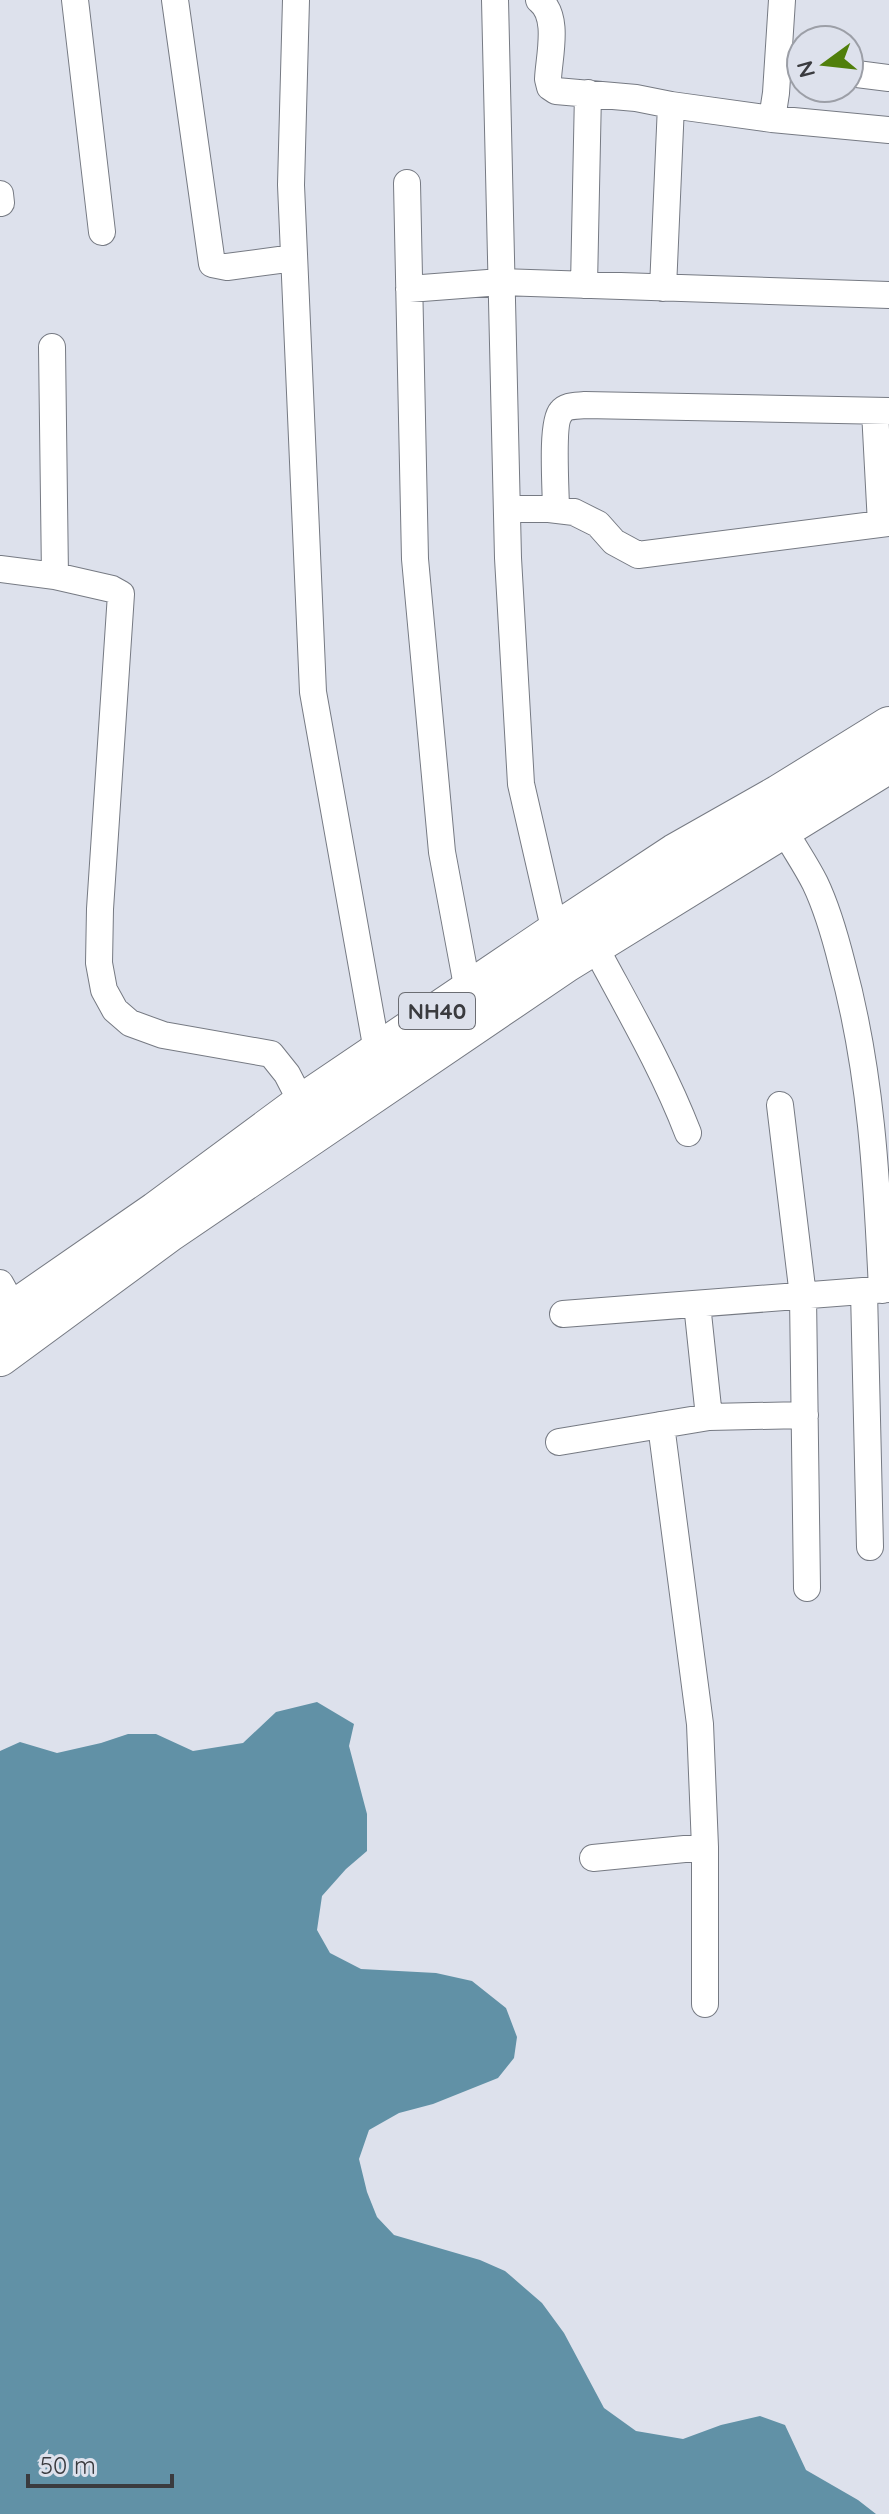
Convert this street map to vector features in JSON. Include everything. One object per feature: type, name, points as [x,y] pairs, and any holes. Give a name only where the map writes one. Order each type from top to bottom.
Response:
[{"type":"highway","name":"NH40","points":[[5,1303],[156,1211],[377,1051],[675,853],[786,816],[889,726]]},
{"type":"highway","name":"NH40","points":[[0,1357],[170,1232],[786,816],[889,764]]},
{"type":"street","points":[[75,0],[102,232]]},
{"type":"street","points":[[175,0],[212,264],[227,267],[294,258]]},
{"type":"street","points":[[296,0],[291,185],[313,692],[377,1051]]},
{"type":"street","points":[[495,0],[507,509],[521,784],[555,932]]},
{"type":"street","points":[[539,0],[544,3],[551,19],[548,79],[550,87],[556,91],[636,98],[772,119],[889,130]]},
{"type":"street","points":[[772,119],[782,0]]},
{"type":"street","points":[[865,75],[889,78]]},
{"type":"street","points":[[584,285],[588,93]]},
{"type":"street","points":[[663,288],[671,105]]},
{"type":"street","points":[[407,183],[415,559],[442,852],[468,991]]},
{"type":"street","points":[[409,289],[501,282],[889,295]]},
{"type":"street","points":[[52,347],[55,576]]},
{"type":"street","points":[[507,509],[574,512],[598,524],[614,542],[638,555],[885,524],[882,411],[722,406],[566,407],[558,414],[555,430],[556,510]]},
{"type":"street","points":[[0,569],[55,576],[112,589],[121,594],[99,963],[104,990],[115,1010],[130,1023],[163,1035],[271,1054],[287,1074],[302,1103]]},
{"type":"street","points":[[786,816],[834,931],[853,1003],[869,1102],[878,1196],[878,1465],[870,1547]]},
{"type":"street","points":[[594,945],[658,1065],[688,1133]]},
{"type":"street","points":[[780,1105],[803,1296],[807,1588]]},
{"type":"street","points":[[563,1314],[878,1290]]},
{"type":"street","points":[[697,1304],[709,1417]]},
{"type":"street","points":[[559,1442],[709,1417],[805,1415]]},
{"type":"street","points":[[661,1425],[700,1724],[705,1847],[705,2004]]},
{"type":"street","points":[[593,1858],[705,1847]]},
{"type":"water","points":[[317,1702],[354,1724],[349,1746],[367,1814],[367,1851],[322,1896],[317,1930],[330,1953],[361,1969],[436,1973],[472,1981],[506,2008],[517,2037],[514,2058],[498,2078],[433,2104],[399,2113],[369,2130],[359,2159],[377,2217],[394,2235],[480,2260],[505,2271],[542,2303],[564,2333],[604,2408],[636,2431],[683,2439],[721,2425],[760,2416],[785,2425],[806,2470],[876,2514],[0,2514],[0,1751],[20,1742],[57,1753],[128,1734],[156,1734],[193,1751],[243,1743],[276,1712]]}]
